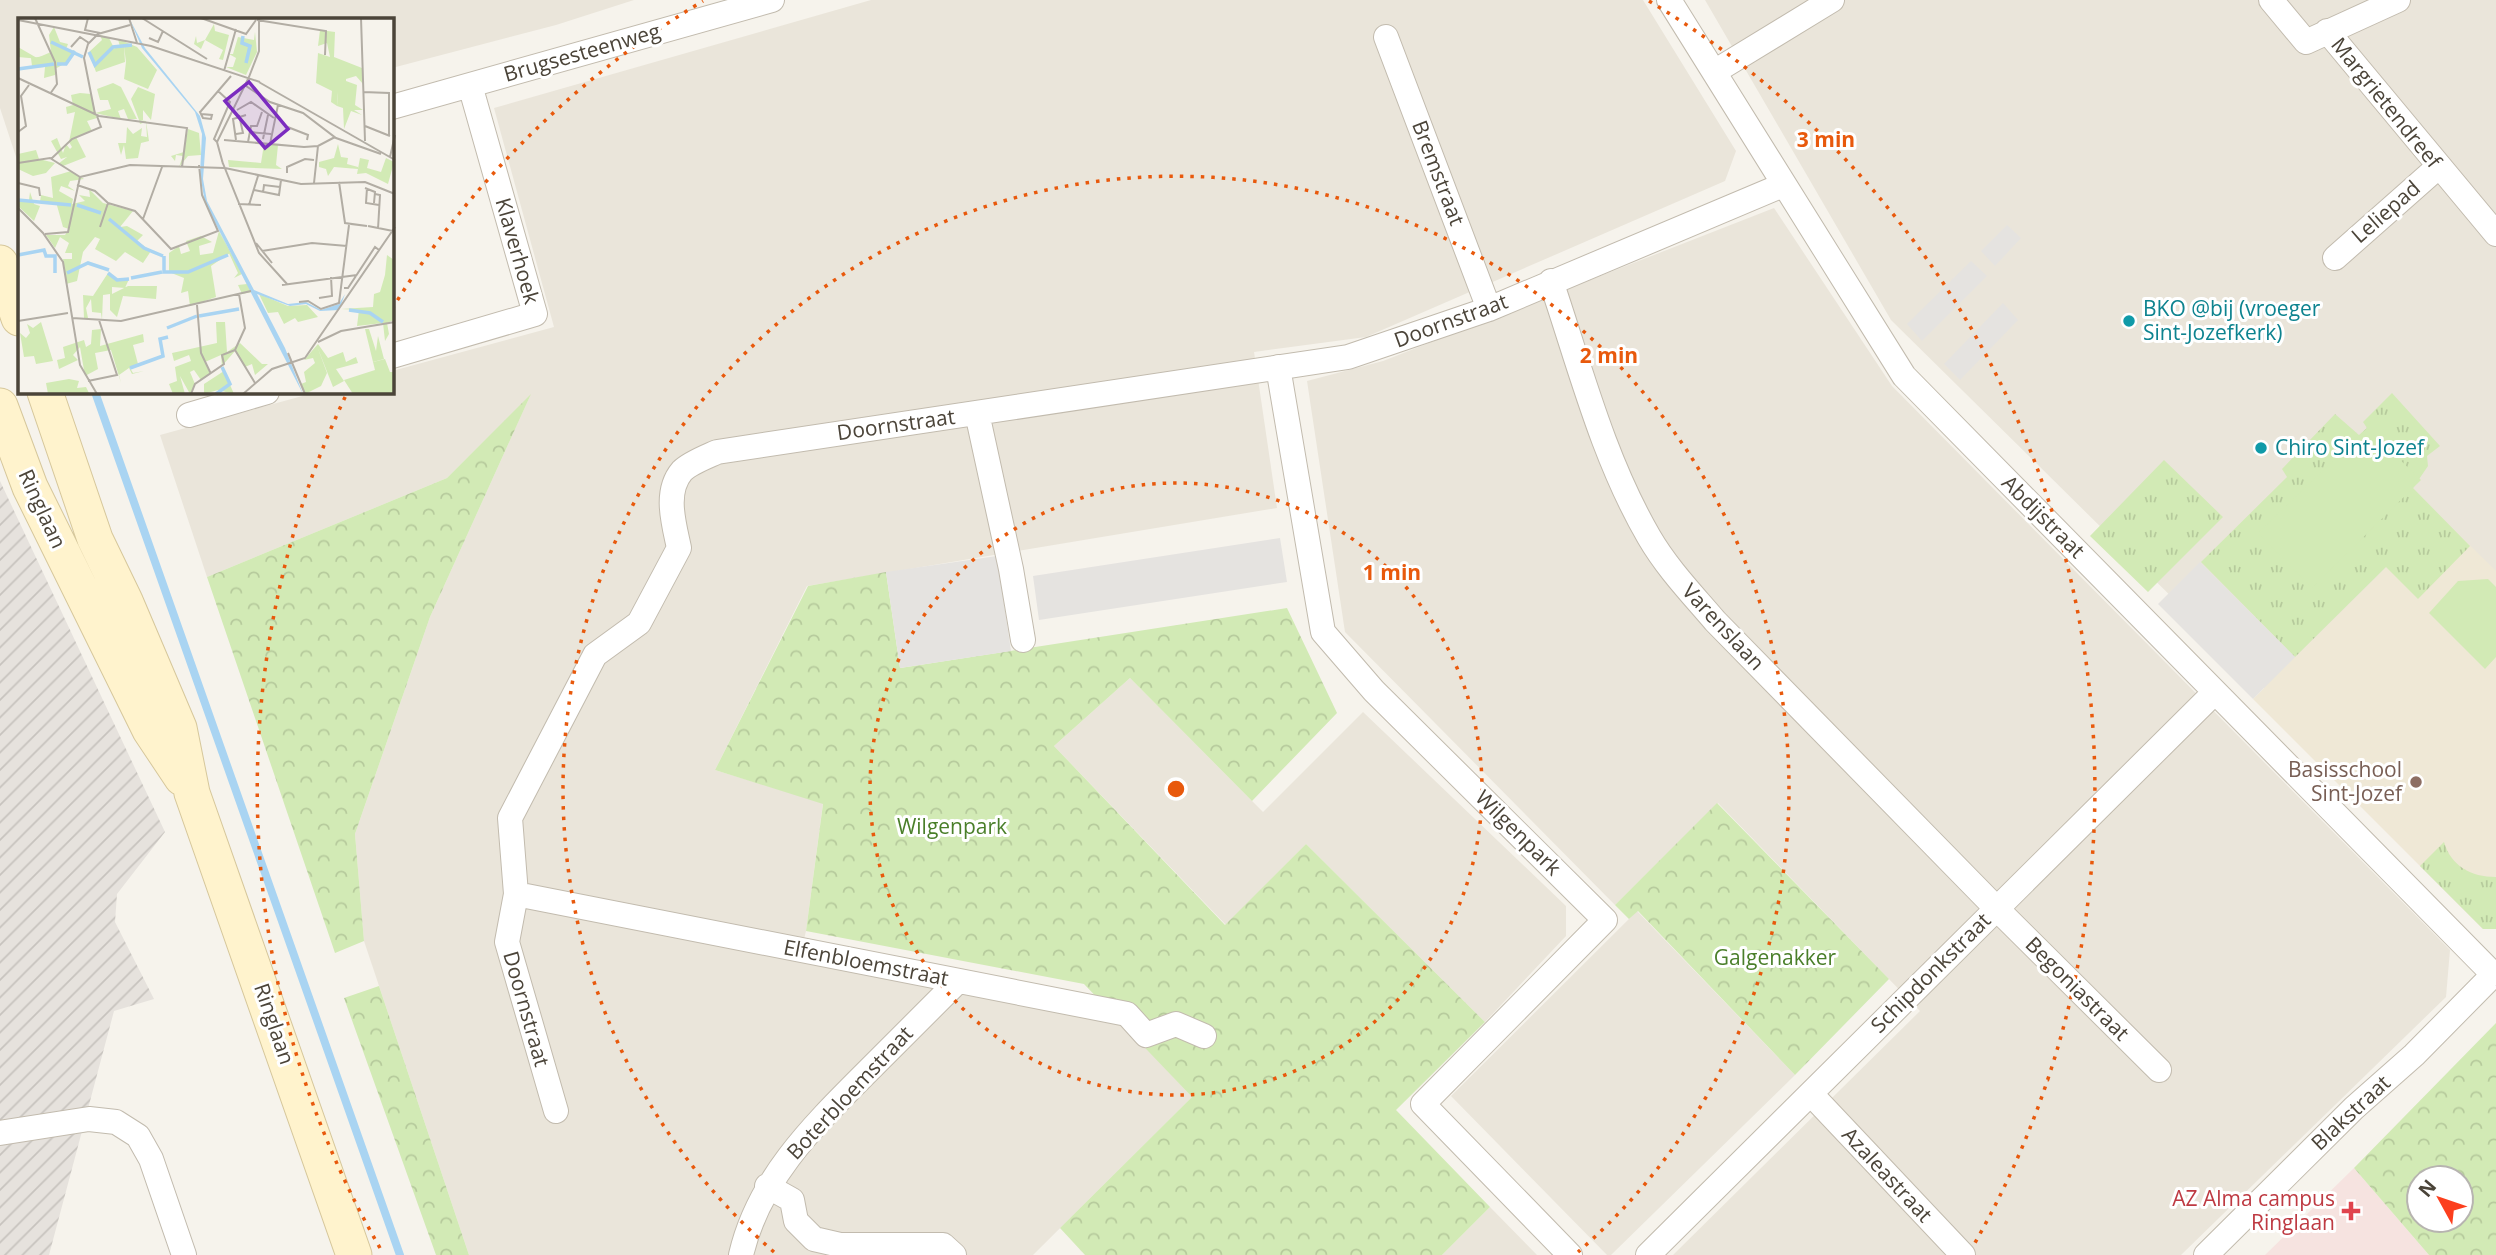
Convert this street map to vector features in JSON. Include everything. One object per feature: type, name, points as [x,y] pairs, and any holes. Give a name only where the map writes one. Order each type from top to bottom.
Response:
[{"type":"main road","points":[[0,262],[18,315]]},
{"type":"main road","name":"Ringlaan","points":[[46,394],[95,539],[125,601],[178,728],[192,793],[354,1255]]},
{"type":"main road","name":"Ringlaan","points":[[0,405],[30,487],[132,694],[150,730],[192,793]]},
{"type":"street","name":"Brugsesteenweg","points":[[394,106],[772,0]]},
{"type":"street","name":"Abdijstraat","points":[[1669,0],[1904,376],[2495,973]]},
{"type":"street","points":[[1714,72],[1832,0]]},
{"type":"street","name":"Margrietendreef","points":[[2271,0],[2306,41],[2327,31],[2496,234]]},
{"type":"street","points":[[2327,31],[2398,0]]},
{"type":"street","name":"Bremstraat","points":[[1386,37],[1489,309]]},
{"type":"street","name":"Klaverhoek","points":[[394,355],[535,314],[470,85]]},
{"type":"street","name":"Leliepad","points":[[2335,258],[2438,167]]},
{"type":"street","name":"Doornstraat","points":[[556,1111],[507,942],[516,894],[510,818],[595,655],[639,623],[679,548],[671,511],[674,485],[683,470],[717,452],[1348,357],[1489,309],[1783,185]]},
{"type":"street","name":"Varenslaan","points":[[1551,281],[1594,416],[1615,466],[1649,537],[1679,580],[1715,621],[1996,908]]},
{"type":"street","name":"Wilgenpark","points":[[1278,367],[1323,632],[1374,691],[1605,920],[1423,1104],[1570,1255]]},
{"type":"street","points":[[189,415],[260,394]]},
{"type":"street","points":[[977,413],[1011,569],[1023,640]]},
{"type":"street","name":"Schipdonkstraat","points":[[1648,1255],[2215,692]]},
{"type":"street","name":"Elfenbloemstraat","points":[[516,894],[1128,1014],[1146,1035],[1176,1024],[1204,1036]]},
{"type":"street","name":"Begoniastraat","points":[[1996,908],[2159,1070]]},
{"type":"street","name":"Blakstraat","points":[[2206,1255],[2354,1108],[2414,1055],[2495,973]]},
{"type":"street","name":"Boterbloemstraat","points":[[741,1255],[745,1237],[767,1186],[798,1144],[958,981]]},
{"type":"street","name":"Azaleastraat","points":[[1811,1094],[1963,1255]]},
{"type":"street","points":[[0,1133],[89,1119],[116,1122],[138,1136],[151,1159],[184,1255]]},
{"type":"street","points":[[767,1186],[792,1200],[796,1221],[814,1239],[840,1245],[943,1245],[954,1255]]},
{"type":"shaded area","points":[[0,0],[634,0],[556,25],[394,67],[394,18],[18,18],[18,163],[0,108]]},
{"type":"shaded area","points":[[871,0],[1643,0],[1736,151],[1725,181],[1366,337],[1254,352],[1277,508],[807,586],[715,770],[823,803],[806,931],[799,961],[1119,1019],[1192,1097],[1033,1255],[469,1255],[364,941],[355,834],[430,617],[530,396],[447,478],[207,577],[160,435],[310,394],[394,394],[394,370],[554,327],[494,108]]},
{"type":"shaded area","points":[[1705,0],[2496,0],[2496,906],[2490,911],[1891,320]]},
{"type":"shaded area","points":[[1774,208],[1892,386],[2450,950],[2446,997],[2181,1255],[1673,1255],[1920,1011],[1718,803],[1615,905],[1345,632],[1307,381],[1383,361]]},
{"type":"shaded area","points":[[2007,225],[2021,238],[1995,266],[1981,251]]},
{"type":"shaded area","points":[[1971,261],[1987,276],[1922,341],[1907,324]]},
{"type":"shaded area","points":[[2003,303],[2018,320],[1960,380],[1944,364]]},
{"type":"shaded area","points":[[0,481],[165,832],[117,894],[115,922],[154,999],[114,1011],[49,1255],[0,1255]]},
{"type":"shaded area","name":"Basisschool Sint-Jozef","points":[[2439,515],[2496,571],[2496,929],[2483,929],[2253,699]]},
{"type":"shaded area","points":[[1280,538],[1287,582],[1039,620],[1033,576]]},
{"type":"shaded area","points":[[997,556],[1011,651],[900,668],[886,572]]},
{"type":"shaded area","points":[[2200,562],[2295,657],[2253,699],[2158,604]]},
{"type":"shaded area","points":[[1130,678],[1263,812],[1363,712],[1566,906],[1566,936],[1485,1022],[1306,844],[1226,925],[1054,746]]},
{"type":"shaded area","points":[[1637,911],[1795,1075],[1611,1255],[1607,1255],[1451,1096]]},
{"type":"shaded area","name":"AZ Alma campus Ringlaan","points":[[2354,1168],[2405,1227],[2405,1234],[2411,1234],[2429,1255],[2265,1255]]},
{"type":"shaded area","points":[[1490,1207],[1537,1255],[1442,1255]]},
{"type":"green space","points":[[2392,393],[2440,446],[2427,456],[2428,466],[2413,488],[2470,546],[2418,599],[2386,567],[2295,657],[2201,562],[2287,477],[2282,469],[2335,414],[2359,435],[2367,428],[2363,422]]},
{"type":"green space","points":[[531,394],[430,617],[355,834],[364,941],[335,953],[207,577],[447,478]]},
{"type":"green space","points":[[2367,428],[2421,480],[2312,588],[2258,533]]},
{"type":"green space","points":[[2164,460],[2223,517],[2148,592],[2090,536]]},
{"type":"green space","name":"Wilgenpark","points":[[886,572],[900,668],[1287,608],[1337,713],[1252,801],[1130,678],[1054,746],[1225,925],[1306,844],[1485,1022],[1396,1110],[1490,1207],[1442,1255],[1085,1255],[1060,1228],[1192,1097],[1084,984],[806,931],[823,804],[715,770],[808,586]]},
{"type":"green space","points":[[2488,579],[2496,587],[2496,657],[2485,669],[2429,613],[2458,581]]},
{"type":"green space","name":"Galgenakker","points":[[1717,803],[1889,979],[1795,1075],[1638,911],[1629,919],[1615,905]]},
{"type":"green space","points":[[2444,842],[2457,864],[2478,875],[2496,877],[2496,929],[2483,929],[2420,866]]},
{"type":"green space","points":[[379,986],[469,1255],[436,1255],[344,998]]},
{"type":"green space","points":[[2496,1023],[2496,1255],[2429,1255],[2411,1234],[2475,1234],[2475,1164],[2405,1164],[2405,1227],[2354,1168]]},
{"type":"waterway","points":[[96,394],[400,1255]]},
{"type":"place","name":"BKO @bij (vroeger Sint-Jozefkerk)","points":[[2129,321]]},
{"type":"place","name":"Chiro Sint-Jozef","points":[[2261,448]]},
{"type":"place","name":"Basisschool Sint-Jozef","points":[[2416,782]]},
{"type":"place","name":"AZ Alma campus Ringlaan","points":[[2351,1211]]}]
